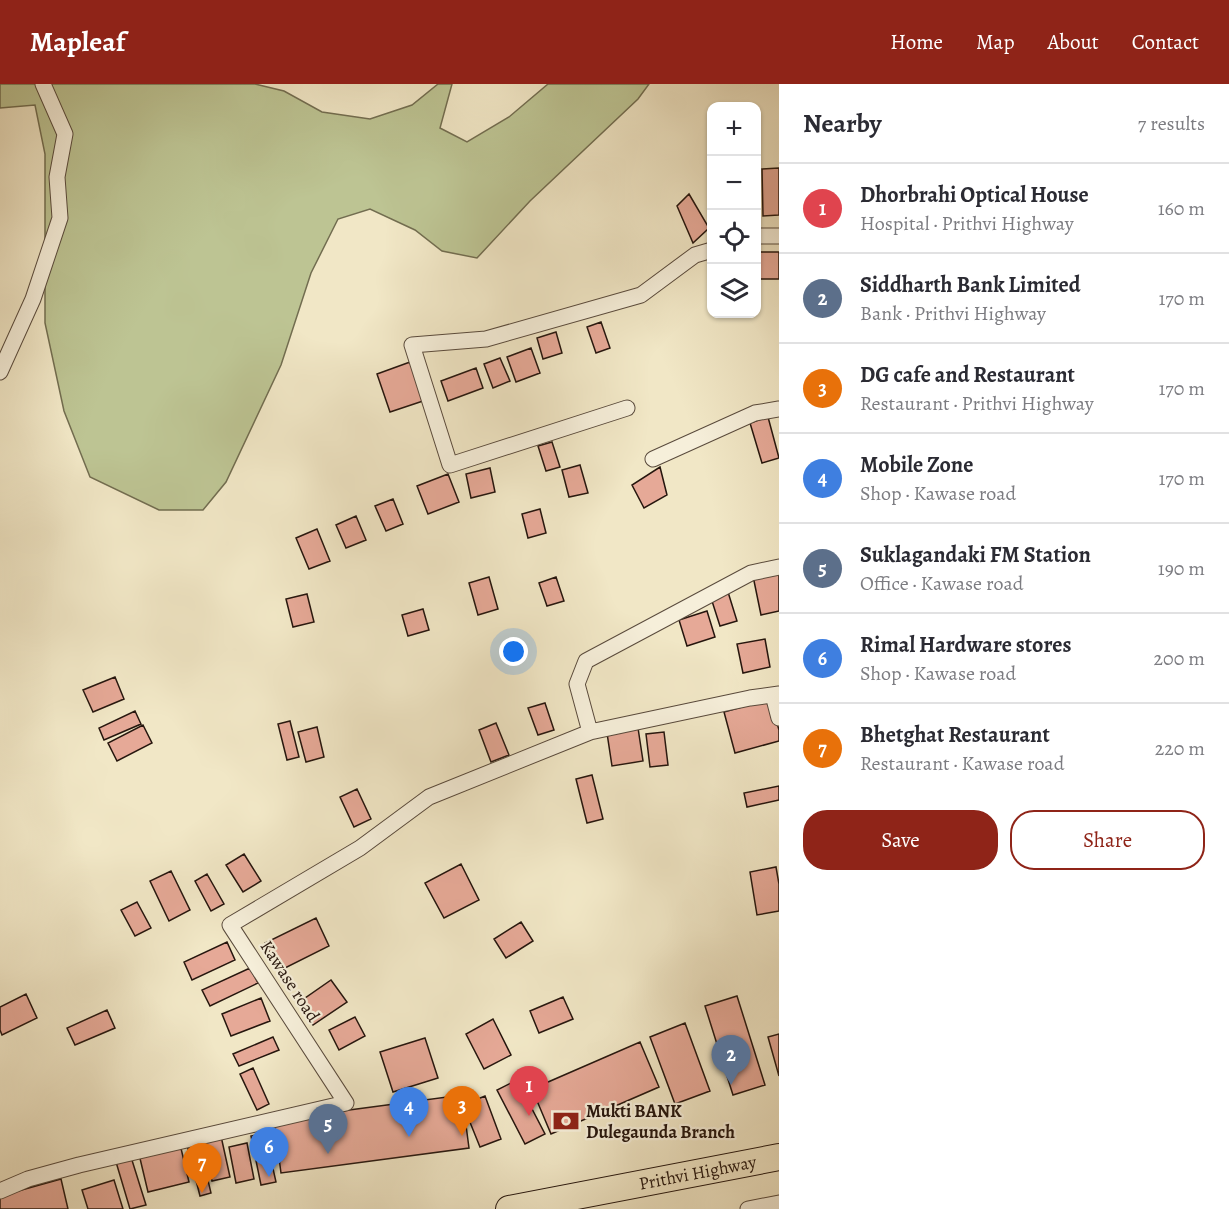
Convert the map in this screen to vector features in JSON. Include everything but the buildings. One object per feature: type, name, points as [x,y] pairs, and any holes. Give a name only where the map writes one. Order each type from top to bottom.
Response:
[{"type":"highway","name":"Prithvi Highway","points":[[509,1209],[779,1157]]},
{"type":"street","points":[[0,372],[33,299],[60,218],[57,177],[65,134],[43,84]]},
{"type":"street","points":[[761,236],[779,236]]},
{"type":"street","points":[[627,408],[450,465],[412,345],[486,339],[641,295],[695,255],[707,251]]},
{"type":"street","points":[[653,459],[755,413],[779,409]]},
{"type":"street","points":[[779,567],[752,573],[586,661],[577,684],[590,732],[776,694],[779,718]]},
{"type":"street","name":"Kawase road","points":[[0,1191],[28,1179],[79,1165],[346,1102],[230,925],[360,848],[429,797],[590,732]]},
{"type":"street","points":[[748,1209],[779,1203]]},
{"type":"green space","points":[[0,84],[255,84],[284,91],[322,112],[370,119],[412,105],[438,84],[452,84],[440,128],[467,142],[509,117],[548,84],[649,84],[638,99],[530,201],[477,258],[442,251],[415,230],[370,209],[338,219],[311,273],[281,365],[226,482],[203,510],[159,510],[90,477],[64,411],[45,323],[45,154],[35,105],[0,108]]},
{"type":"place","name":"Siddharth Bank Limited","points":[[731,1085]]},
{"type":"place","name":"Dhorbrahi Optical House","points":[[529,1116]]},
{"type":"place","name":"Mukti BANK Dulegaunda Branch","points":[[566,1121]]},
{"type":"place","name":"DG cafe and Restaurant","points":[[462,1136]]},
{"type":"place","name":"Mobile Zone","points":[[409,1137]]},
{"type":"place","name":"Suklagandaki FM Station","points":[[328,1154]]},
{"type":"place","name":"Rimal Hardware stores","points":[[269,1177]]},
{"type":"place","name":"Bhetghat Restaurant","points":[[202,1193]]}]
